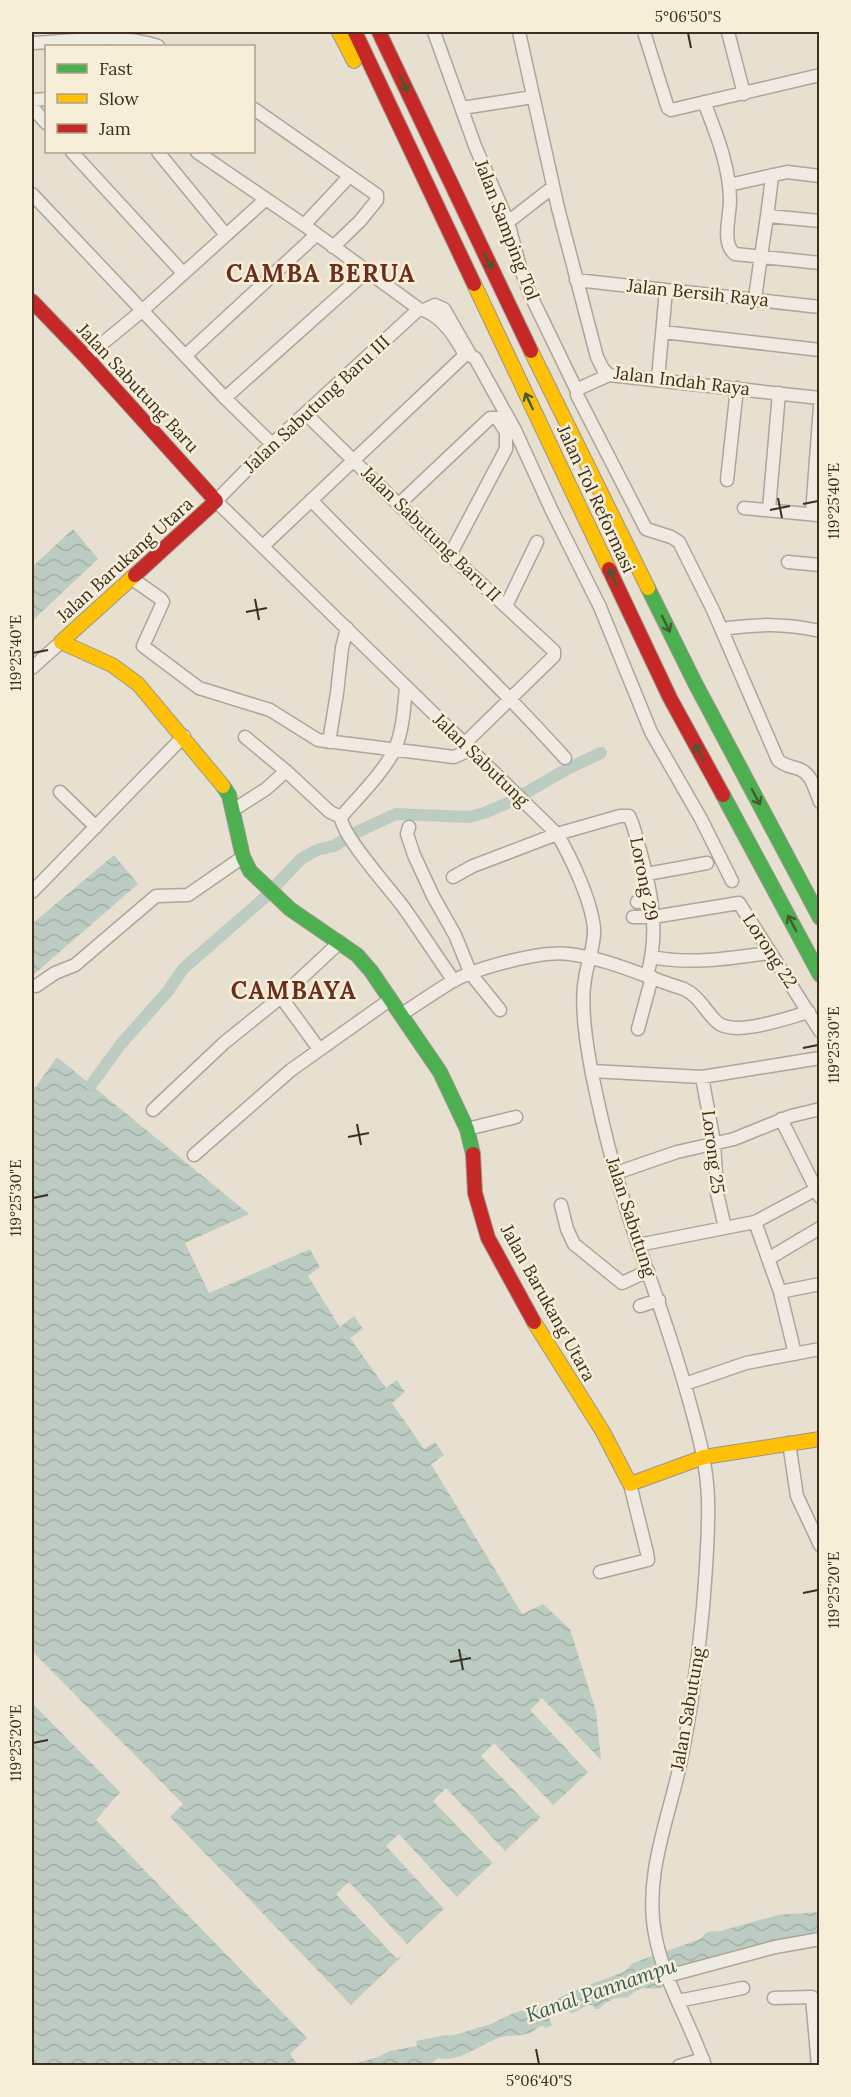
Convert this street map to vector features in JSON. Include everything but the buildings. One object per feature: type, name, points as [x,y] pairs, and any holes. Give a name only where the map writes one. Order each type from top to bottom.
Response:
[{"type":"main road","points":[[339,32],[516,373]]},
{"type":"main road","name":"Jalan Tol Reformasi","points":[[355,32],[670,698],[819,975]]},
{"type":"main road","name":"Jalan Tol Reformasi","points":[[379,32],[547,386],[695,683],[819,918]]},
{"type":"main road","name":"Jalan Sabutung Baru","points":[[32,301],[86,357],[216,501]]},
{"type":"main road","name":"Jalan Barukang Utara","points":[[216,501],[62,642],[129,675],[184,736],[229,795],[243,857],[250,871],[299,915],[357,955],[402,1014],[440,1072],[467,1129],[473,1154],[475,1193],[488,1238],[526,1309],[603,1432],[630,1484]]},
{"type":"main road","points":[[630,1484],[704,1457],[819,1439]]},
{"type":"street","name":"Jalan Samping Tol","points":[[434,32],[475,146],[508,222],[530,294],[577,395],[644,525],[650,531],[671,537],[679,542],[721,629],[778,760],[781,764],[806,772],[819,802]]},
{"type":"street","name":"Jalan Indah Raya","points":[[519,32],[576,280],[597,357],[603,369],[609,375],[819,398]]},
{"type":"street","points":[[644,32],[668,108],[674,110],[819,75]]},
{"type":"street","points":[[728,32],[744,94]]},
{"type":"street","points":[[32,43],[141,42],[154,45]]},
{"type":"street","points":[[462,108],[533,97]]},
{"type":"street","points":[[704,102],[723,157],[729,185],[727,238],[730,249],[735,254],[760,255],[819,264]]},
{"type":"street","points":[[32,107],[45,122]]},
{"type":"street","points":[[255,110],[377,195],[377,200],[367,213],[333,247]]},
{"type":"street","points":[[73,153],[183,273]]},
{"type":"street","points":[[159,153],[226,235]]},
{"type":"street","points":[[202,153],[422,310],[438,318],[464,353],[464,357],[264,545]]},
{"type":"street","points":[[729,185],[794,172],[819,176]]},
{"type":"street","points":[[755,299],[760,255],[768,216],[771,176]]},
{"type":"street","points":[[304,225],[345,181]]},
{"type":"street","points":[[508,222],[553,187]]},
{"type":"street","points":[[32,194],[225,398],[272,444]]},
{"type":"street","points":[[86,357],[143,310],[266,199]]},
{"type":"street","points":[[768,216],[819,221]]},
{"type":"street","points":[[185,356],[316,234]]},
{"type":"street","points":[[225,398],[367,271]]},
{"type":"street","name":"Jalan Bersih Raya","points":[[576,280],[819,307]]},
{"type":"street","points":[[658,379],[666,290]]},
{"type":"street","points":[[422,310],[435,305],[444,309],[471,356],[477,360],[515,430],[600,607],[651,732],[701,819],[732,881]]},
{"type":"street","name":"Jalan Sabutung Baru III","points":[[216,501],[272,444],[422,310]]},
{"type":"street","points":[[663,332],[819,350]]},
{"type":"street","points":[[577,391],[609,375]]},
{"type":"street","points":[[727,480],[736,388]]},
{"type":"street","points":[[769,509],[779,393]]},
{"type":"street","points":[[744,508],[816,515],[819,406]]},
{"type":"street","name":"Jalan Sabutung Baru II","points":[[306,414],[554,653],[511,698]]},
{"type":"street","points":[[399,504],[490,418],[497,418],[506,432],[506,449],[450,555]]},
{"type":"street","points":[[311,500],[511,698],[565,758]]},
{"type":"street","name":"Jalan Sabutung","points":[[216,501],[264,545],[557,834],[578,876],[591,916],[594,929],[584,981],[584,995],[592,1071],[607,1145],[685,1384],[704,1457],[708,1497],[708,1551],[698,1657],[680,1766],[670,1799],[654,1879],[653,1914],[658,1945],[667,1975],[704,2062]]},
{"type":"street","points":[[506,606],[537,542]]},
{"type":"street","points":[[788,562],[819,566]]},
{"type":"street","points":[[131,578],[161,598],[163,602],[144,648],[199,688],[270,710],[318,740],[454,757],[467,747],[511,698]]},
{"type":"street","points":[[721,629],[775,624],[819,631]]},
{"type":"street","points":[[329,742],[338,693],[342,648],[347,628]]},
{"type":"street","points":[[32,668],[62,642]]},
{"type":"street","points":[[406,687],[404,711],[394,750],[376,777],[341,817],[342,825],[404,908],[454,981]]},
{"type":"street","points":[[32,892],[184,736]]},
{"type":"street","points":[[245,736],[330,812],[341,817]]},
{"type":"street","points":[[233,810],[266,789],[286,771]]},
{"type":"street","points":[[60,792],[96,827]]},
{"type":"street","name":"Lorong 29","points":[[557,834],[620,816],[629,816],[631,819],[647,874],[655,933],[652,957],[654,978],[638,1029]]},
{"type":"street","points":[[409,827],[407,834],[414,855],[433,896],[455,934],[471,975],[500,1010]]},
{"type":"street","points":[[453,877],[473,866],[557,834]]},
{"type":"street","points":[[36,986],[55,973],[75,965],[156,896],[188,895],[243,857]]},
{"type":"street","points":[[647,874],[707,863]]},
{"type":"street","points":[[637,902],[651,901]]},
{"type":"street","name":"Lorong 22","points":[[653,917],[739,903],[819,1031]]},
{"type":"street","points":[[633,917],[653,917]]},
{"type":"street","points":[[153,1110],[245,1024],[281,997],[340,942]]},
{"type":"street","points":[[402,1014],[454,981],[556,952],[590,957],[627,967],[692,992],[717,1022],[730,1028],[765,1023],[809,1012]]},
{"type":"street","points":[[652,957],[670,961],[698,962],[770,953]]},
{"type":"street","points":[[281,997],[319,1049]]},
{"type":"street","points":[[194,1155],[254,1101],[319,1049],[391,999]]},
{"type":"street","points":[[592,1071],[702,1077],[819,1058]]},
{"type":"street","name":"Lorong 25","points":[[702,1077],[714,1142],[717,1193],[726,1228]]},
{"type":"street","points":[[616,1173],[669,1154],[734,1139],[781,1119],[819,1110]]},
{"type":"street","points":[[467,1129],[516,1117]]},
{"type":"street","points":[[638,1245],[755,1222],[817,1194],[781,1119]]},
{"type":"street","points":[[561,1205],[574,1244],[622,1283],[648,1271]]},
{"type":"street","points":[[755,1222],[780,1293],[795,1354]]},
{"type":"street","points":[[768,1259],[819,1228]]},
{"type":"street","points":[[780,1293],[819,1284]]},
{"type":"street","points":[[640,1306],[659,1300]]},
{"type":"street","points":[[685,1384],[746,1363],[819,1349]]},
{"type":"street","points":[[789,1443],[797,1496],[819,1545]]},
{"type":"street","points":[[600,1572],[648,1560],[630,1484]]},
{"type":"street","points":[[667,1975],[774,1947],[819,1939]]},
{"type":"street","points":[[678,2001],[743,1988]]},
{"type":"street","points":[[774,1998],[816,1997],[818,2066]]},
{"type":"street","points":[[679,2066],[704,2062]]},
{"type":"water","points":[[73,529],[98,559],[32,621],[32,567]]},
{"type":"water","points":[[114,855],[138,884],[32,976],[32,924]]},
{"type":"water","points":[[57,1057],[249,1214],[185,1243],[209,1293],[310,1249],[320,1267],[308,1276],[340,1327],[354,1316],[363,1329],[350,1338],[386,1388],[397,1380],[405,1392],[392,1403],[424,1449],[435,1442],[444,1455],[431,1464],[522,1614],[543,1604],[570,1629],[596,1711],[601,1760],[407,1944],[404,1954],[351,2005],[170,1817],[183,1804],[32,1651],[32,1084],[35,1088]]},
{"type":"water","points":[[32,1703],[120,1792],[96,1820],[307,2038],[290,2054],[298,2065],[32,2065]]},
{"type":"water","name":"Kanal Pannampu","points":[[819,1912],[819,1936],[665,1980],[663,1987],[638,1990],[627,1998],[620,1997],[612,2000],[599,2009],[588,2005],[573,2013],[557,2013],[549,2018],[552,2025],[546,2028],[542,2026],[530,2033],[500,2037],[468,2053],[453,2058],[438,2058],[427,2065],[347,2066],[390,2051],[417,2046],[416,2041],[445,2035],[451,2036],[549,2003],[573,1991],[624,1972],[633,1963],[700,1939],[707,1932],[720,1931],[778,1915]]},
{"type":"pier","points":[[542,1698],[601,1760],[588,1772],[530,1710]]},
{"type":"pier","points":[[494,1743],[554,1806],[541,1818],[481,1756]]},
{"type":"pier","points":[[446,1788],[505,1851],[493,1863],[433,1801]]},
{"type":"pier","points":[[399,1834],[457,1897],[444,1909],[386,1846]]},
{"type":"pier","points":[[349,1882],[407,1944],[404,1954],[397,1959],[336,1894]]},
{"type":"waterway","points":[[91,1085],[121,1044],[168,991],[183,969],[263,899],[301,859],[317,850],[334,846],[357,832],[396,814],[469,817],[484,813],[510,802],[567,769],[601,753]]},
{"type":"traffic: fast","points":[[648,588],[695,683],[820,918]]},
{"type":"traffic: fast","points":[[223,786],[229,795],[243,857],[250,871],[290,909],[357,955],[371,971],[440,1072],[467,1129],[473,1154]]},
{"type":"traffic: fast","points":[[723,795],[820,975]]},
{"type":"traffic: slow","points":[[339,32],[354,61]]},
{"type":"traffic: slow","points":[[474,284],[609,569]]},
{"type":"traffic: slow","points":[[531,351],[648,588]]},
{"type":"traffic: slow","points":[[135,575],[61,642],[112,665],[138,684],[223,786]]},
{"type":"traffic: slow","points":[[534,1322],[603,1432],[630,1484],[704,1457],[820,1439]]},
{"type":"traffic: jam","points":[[355,32],[474,284]]},
{"type":"traffic: jam","points":[[379,32],[531,351]]},
{"type":"traffic: jam","points":[[32,301],[86,357],[216,501],[135,575]]},
{"type":"traffic: jam","points":[[609,569],[670,698],[723,795]]},
{"type":"traffic: jam","points":[[473,1154],[475,1193],[488,1238],[534,1322]]},
{"type":"district","name":"CAMBA BERUA","points":[[321,274]]},
{"type":"district","name":"CAMBAYA","points":[[294,991]]}]
